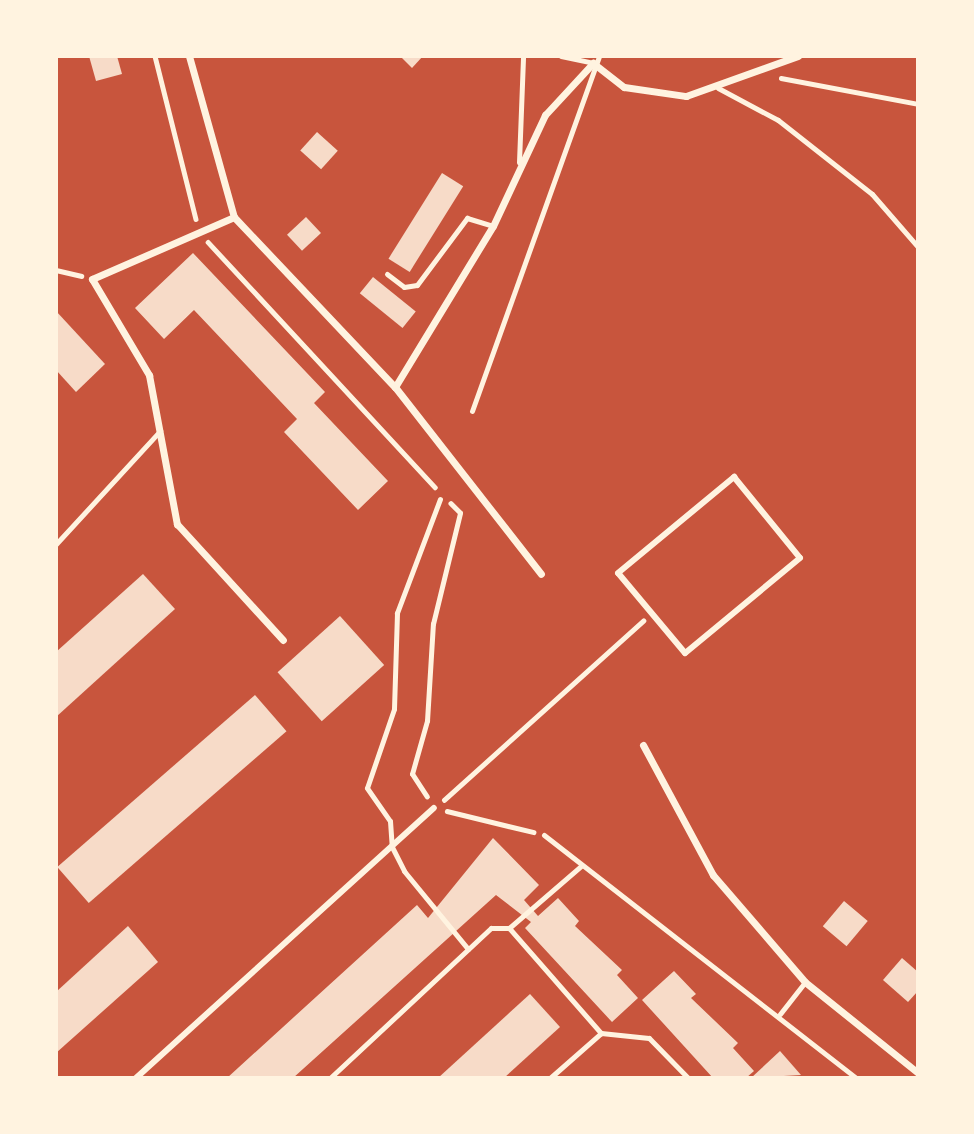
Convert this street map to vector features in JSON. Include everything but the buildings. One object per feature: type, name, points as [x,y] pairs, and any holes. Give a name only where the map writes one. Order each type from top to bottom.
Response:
[{"type":"street","points":[[189,56],[234,217],[395,387],[541,574]]},
{"type":"street","points":[[395,387],[493,226],[520,162],[545,115],[593,59],[624,87],[652,95],[718,88],[798,56]]},
{"type":"street","points":[[234,217],[92,279],[149,375],[177,524],[283,640]]},
{"type":"street","points":[[734,477],[800,558],[685,653],[652,613],[618,573],[734,477]]},
{"type":"street","points":[[643,745],[713,875],[805,982],[918,1073]]},
{"type":"street","points":[[136,1078],[434,808]]},
{"type":"lane","points":[[520,162],[523,56]]},
{"type":"lane","points":[[561,56],[593,59],[599,56]]},
{"type":"lane","points":[[472,411],[593,59]]},
{"type":"lane","points":[[718,88],[778,120],[872,194],[918,247]]},
{"type":"lane","points":[[387,274],[404,287],[417,285],[467,218],[493,226]]},
{"type":"lane","points":[[56,544],[160,431]]},
{"type":"lane","points":[[440,499],[397,613],[394,709],[367,788],[390,821],[392,847],[468,949]]},
{"type":"lane","points":[[544,835],[780,1014],[856,1078]]},
{"type":"lane","points":[[330,1078],[491,928],[509,928],[582,865]]},
{"type":"lane","points":[[509,928],[601,1033],[649,1038],[688,1078]]},
{"type":"lane","points":[[780,1014],[805,982]]},
{"type":"lane","points":[[550,1078],[601,1033]]},
{"type":"path","points":[[155,56],[199,232],[460,513],[433,624],[427,722],[412,774],[434,808],[544,835]]},
{"type":"path","points":[[758,73],[918,104]]},
{"type":"path","points":[[56,270],[92,279]]},
{"type":"path","points":[[434,808],[652,613]]}]
